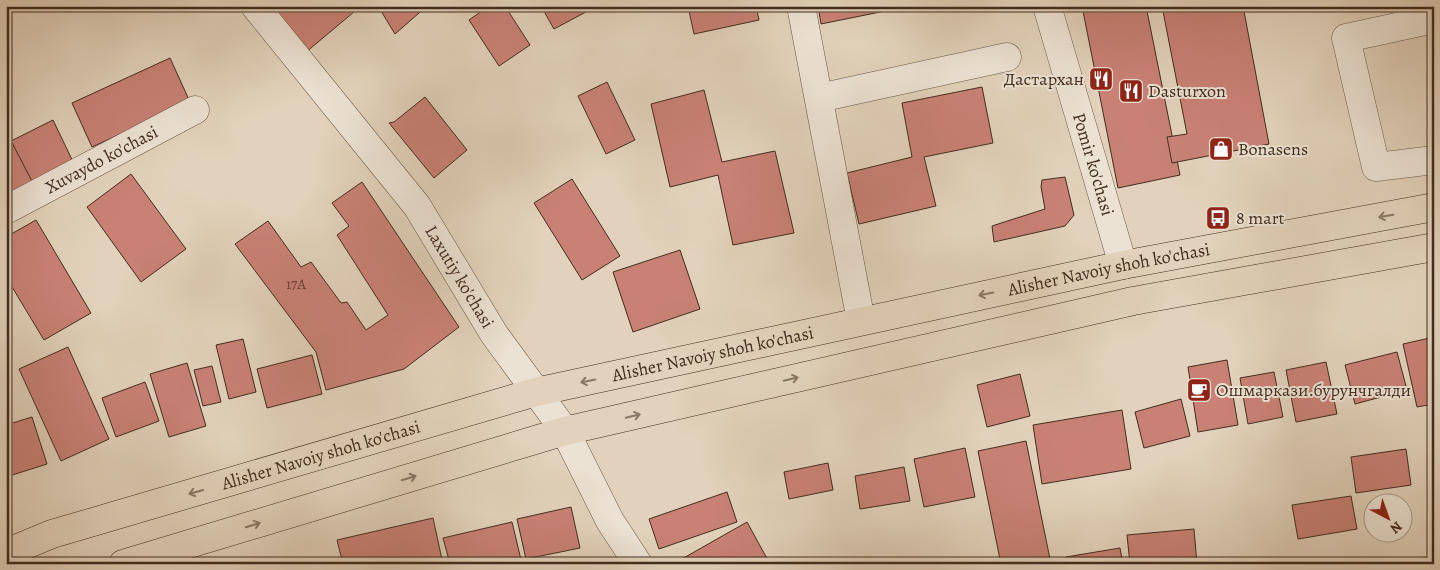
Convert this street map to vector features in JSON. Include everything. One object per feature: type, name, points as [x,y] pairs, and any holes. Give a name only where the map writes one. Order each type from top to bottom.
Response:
[{"type":"main road","name":"Alisher Navoiy shoh ko'chasi","points":[[6,553],[52,534],[536,392],[1122,265],[1434,207]]},
{"type":"main road","name":"Alisher Navoiy shoh ko'chasi","points":[[123,564],[565,431],[1133,301],[1434,247]]},
{"type":"street","name":"Laxutiy ko'chasi","points":[[254,6],[417,206],[494,334],[565,431],[610,521],[638,564]]},
{"type":"street","points":[[801,6],[861,321]]},
{"type":"street","name":"Pomir ko'chasi","points":[[1047,6],[1122,265]]},
{"type":"street","points":[[1434,19],[1346,38],[1376,167],[1434,160]]},
{"type":"street","points":[[819,98],[1007,57]]},
{"type":"street","name":"Xuvaydo ko'chasi","points":[[6,210],[195,110]]},
{"type":"building","points":[[271,6],[302,6],[304,10],[309,6],[361,6],[305,53]]},
{"type":"building","points":[[378,6],[427,6],[395,34]]},
{"type":"building","points":[[489,6],[505,6],[530,45],[499,66],[469,20]]},
{"type":"building","points":[[541,6],[597,6],[554,29]]},
{"type":"building","points":[[688,6],[756,6],[759,20],[694,34]]},
{"type":"building","points":[[818,6],[905,6],[905,7],[821,24]]},
{"type":"building","name":"Dasturxon","points":[[1082,6],[1146,6],[1180,175],[1118,188]]},
{"type":"building","points":[[1162,6],[1243,6],[1269,144],[1172,163],[1167,137],[1187,134]]},
{"type":"building","points":[[170,58],[190,102],[92,147],[72,103]]},
{"type":"building","points":[[607,82],[635,140],[606,154],[578,96]]},
{"type":"building","points":[[982,87],[993,143],[924,157],[936,206],[859,224],[847,173],[912,157],[902,103]]},
{"type":"building","points":[[704,90],[722,162],[775,151],[794,233],[733,245],[718,175],[670,187],[651,104]]},
{"type":"building","points":[[425,97],[467,150],[434,178],[389,123],[394,122]]},
{"type":"building","points":[[53,120],[76,168],[34,188],[11,141]]},
{"type":"building","points":[[9,137],[35,187],[6,202],[6,139]]},
{"type":"building","points":[[131,174],[186,249],[141,282],[87,207]]},
{"type":"building","points":[[1065,177],[1074,215],[1065,226],[994,242],[992,226],[1045,209],[1041,187],[1042,180]]},
{"type":"building","points":[[572,179],[620,256],[582,280],[534,203]]},
{"type":"building","points":[[362,182],[459,327],[404,369],[326,390],[316,352],[235,244],[268,221],[301,267],[311,262],[341,303],[347,302],[366,330],[388,315],[337,235],[349,226],[332,203]]},
{"type":"building","points":[[36,220],[91,313],[44,340],[6,277],[6,237]]},
{"type":"building","points":[[680,250],[700,309],[633,332],[613,272]]},
{"type":"building","points":[[1434,337],[1434,404],[1417,407],[1403,344]]},
{"type":"building","points":[[243,339],[256,392],[229,399],[216,345]]},
{"type":"building","points":[[68,347],[109,439],[61,461],[19,369]]},
{"type":"building","points":[[1397,352],[1407,390],[1355,404],[1345,365]]},
{"type":"building","points":[[312,355],[322,394],[267,408],[257,369]]},
{"type":"building","points":[[1227,360],[1238,425],[1198,432],[1188,367]]},
{"type":"building","points":[[1326,362],[1337,414],[1296,422],[1286,370]]},
{"type":"building","points":[[187,363],[206,426],[169,437],[150,374]]},
{"type":"building","points":[[212,366],[221,402],[203,406],[194,370]]},
{"type":"building","points":[[1274,372],[1283,417],[1248,424],[1240,378]]},
{"type":"building","points":[[1020,374],[1030,416],[987,427],[977,385]]},
{"type":"building","points":[[145,382],[159,421],[116,437],[102,398]]},
{"type":"building","points":[[1181,399],[1190,436],[1144,448],[1135,412]]},
{"type":"building","points":[[1122,410],[1131,469],[1042,484],[1033,425]]},
{"type":"building","points":[[32,417],[47,464],[6,477],[6,425]]},
{"type":"building","points":[[1026,441],[1051,564],[1001,564],[978,451]]},
{"type":"building","points":[[965,448],[975,497],[924,507],[914,459]]},
{"type":"building","points":[[1406,449],[1411,485],[1356,493],[1351,457]]},
{"type":"building","points":[[828,463],[833,490],[789,499],[784,472]]},
{"type":"building","points":[[904,467],[910,501],[860,509],[855,476]]},
{"type":"building","points":[[727,492],[737,522],[659,549],[649,519]]},
{"type":"building","points":[[1351,496],[1357,529],[1298,539],[1292,505]]},
{"type":"building","points":[[571,507],[580,548],[526,559],[517,519]]},
{"type":"building","points":[[433,518],[443,564],[343,564],[337,540]]},
{"type":"building","points":[[512,522],[522,564],[450,564],[443,538]]},
{"type":"building","points":[[747,522],[770,564],[673,564]]},
{"type":"building","points":[[1194,529],[1197,564],[1130,564],[1127,535]]},
{"type":"building","points":[[1120,548],[1123,564],[1067,564],[1066,557]]},
{"type":"building","points":[[1434,557],[1434,564],[1387,564],[1387,562]]},
{"type":"place","name":"Дастархан","points":[[1101,79]]},
{"type":"place","name":"Dasturxon","points":[[1131,91]]},
{"type":"place","name":"Bonasens","points":[[1221,149]]},
{"type":"place","name":"8 mart","points":[[1218,218]]},
{"type":"place","name":"Ошмаркази.бурунчгалди","points":[[1199,390]]}]
